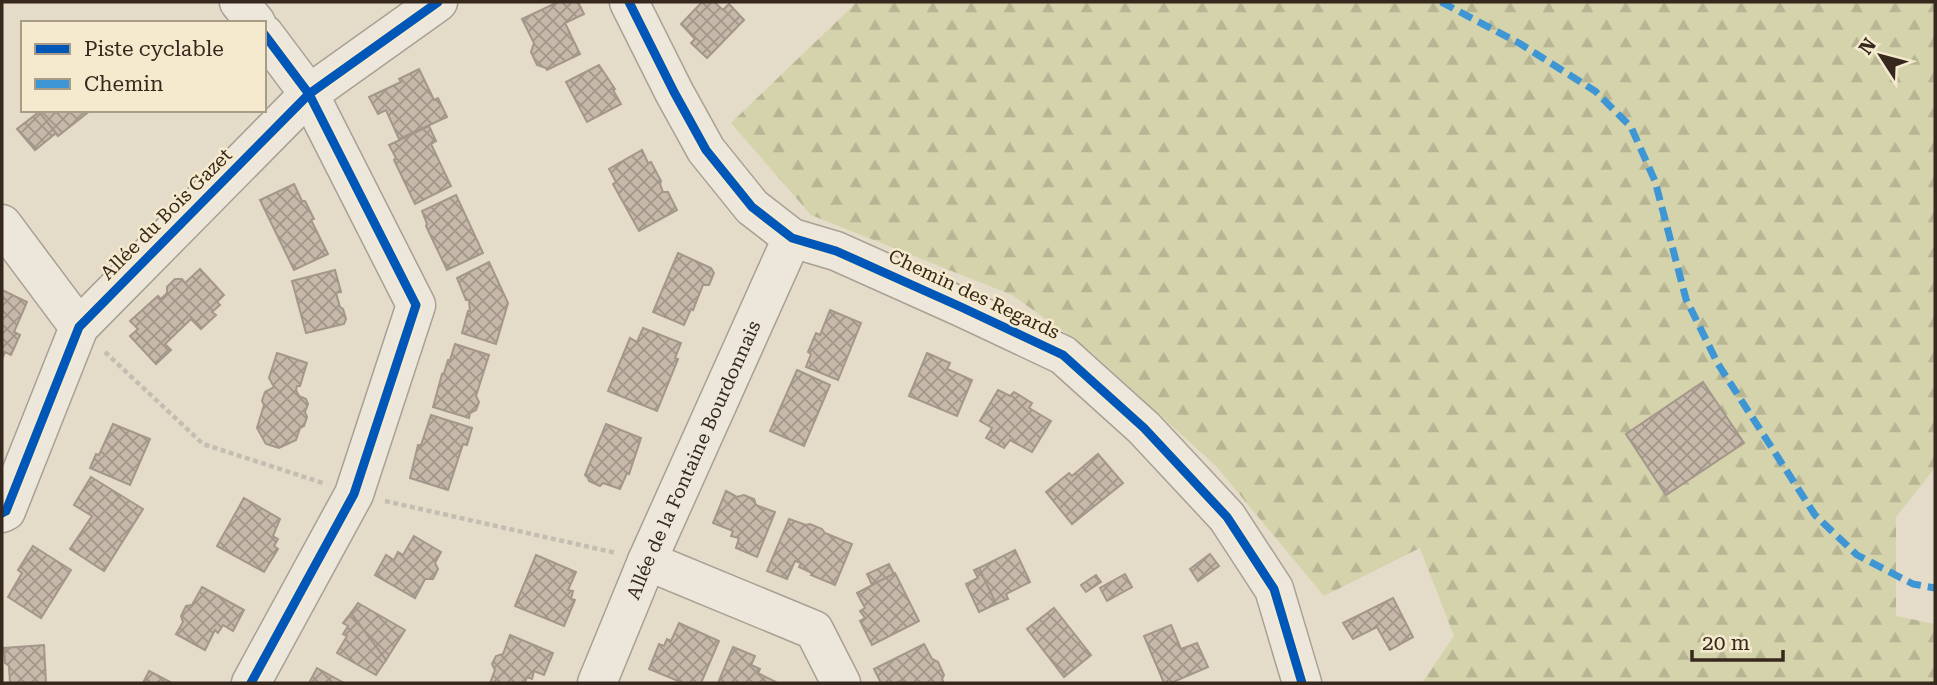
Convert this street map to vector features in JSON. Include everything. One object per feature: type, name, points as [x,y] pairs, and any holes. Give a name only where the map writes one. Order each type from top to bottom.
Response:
[{"type":"street","points":[[240,2],[254,21]]},
{"type":"street","name":"Allée du Bois Gazet","points":[[2,513],[6,511],[79,327],[309,94],[438,2]]},
{"type":"street","name":"Chemin des Regards","points":[[629,2],[706,150],[752,207],[792,238],[849,256],[1063,355],[1143,428],[1227,517],[1274,589],[1302,683]]},
{"type":"street","points":[[251,683],[354,494],[416,305],[309,94],[266,37]]},
{"type":"street","points":[[2,225],[79,327]]},
{"type":"street","name":"Allée de la Fontaine Bourdonnais","points":[[597,683],[648,561],[792,238]]},
{"type":"street","points":[[648,561],[814,630],[841,683]]},
{"type":"green space","points":[[857,2],[1935,2],[1935,468],[1896,517],[1896,616],[1935,624],[1935,683],[1422,683],[1454,636],[1420,548],[1324,596],[1216,466],[1090,351],[1012,295],[811,215],[731,123]]},
{"type":"building","points":[[553,2],[578,2],[584,14],[565,23],[580,54],[547,70],[537,65],[531,52],[534,43],[522,19],[554,4]]},
{"type":"building","points":[[702,2],[714,2],[723,10],[729,4],[744,20],[707,58],[691,43],[695,39],[681,24]]},
{"type":"building","points":[[599,65],[615,89],[613,90],[621,104],[587,122],[566,82]]},
{"type":"building","points":[[419,69],[434,100],[438,98],[447,117],[399,139],[386,110],[378,114],[369,97],[401,82],[399,79]]},
{"type":"building","points":[[39,112],[88,112],[58,136]]},
{"type":"building","points":[[39,112],[56,133],[35,150],[17,129]]},
{"type":"building","points":[[429,126],[436,141],[431,144],[451,186],[415,204],[389,145]]},
{"type":"building","points":[[642,150],[661,181],[663,192],[668,192],[677,210],[639,231],[613,184],[616,182],[609,169]]},
{"type":"building","points":[[294,184],[314,219],[311,220],[328,254],[294,270],[260,200]]},
{"type":"building","points":[[456,195],[483,253],[447,270],[426,226],[422,211]]},
{"type":"building","points":[[678,253],[711,268],[714,273],[709,285],[703,285],[684,325],[653,312]]},
{"type":"building","points":[[489,262],[508,303],[496,344],[462,333],[470,311],[469,300],[466,300],[457,278]]},
{"type":"building","points":[[200,269],[224,295],[217,302],[220,305],[212,312],[216,315],[201,329],[191,319],[165,344],[171,350],[156,364],[130,336],[138,329],[130,321],[158,296],[161,299],[175,279],[182,279],[185,283]]},
{"type":"building","points":[[335,270],[341,292],[336,293],[346,319],[344,324],[306,333],[292,281]]},
{"type":"building","points":[[2,290],[27,302],[14,332],[20,335],[11,355],[5,352],[2,359]]},
{"type":"building","points":[[830,310],[861,323],[838,380],[806,367],[811,354],[808,352],[816,333],[820,335]]},
{"type":"building","points":[[643,328],[681,343],[675,358],[678,359],[657,411],[608,391],[630,338],[637,342]]},
{"type":"building","points":[[455,344],[489,355],[476,396],[479,402],[469,418],[433,407],[442,374]]},
{"type":"building","points":[[277,353],[307,363],[300,386],[297,386],[296,390],[308,404],[304,426],[300,428],[296,440],[279,448],[266,444],[257,428],[265,392],[274,387],[269,378]]},
{"type":"building","points":[[927,353],[950,363],[947,369],[972,380],[957,416],[909,396]]},
{"type":"building","points":[[797,370],[830,385],[804,446],[770,431]]},
{"type":"building","points":[[1703,382],[1744,443],[1666,495],[1626,434]]},
{"type":"building","points":[[998,390],[1010,396],[1014,392],[1032,403],[1029,408],[1051,421],[1032,452],[1010,440],[1004,448],[986,438],[992,428],[980,421]]},
{"type":"building","points":[[431,415],[472,428],[467,445],[463,444],[448,490],[410,478],[418,445],[421,445]]},
{"type":"building","points":[[113,424],[150,439],[130,485],[90,468]]},
{"type":"building","points":[[606,424],[641,438],[629,474],[627,473],[620,489],[603,483],[600,486],[589,481],[585,475]]},
{"type":"building","points":[[1098,454],[1123,483],[1072,524],[1046,492],[1069,473],[1072,476]]},
{"type":"building","points":[[91,477],[143,509],[104,571],[70,549],[92,516],[74,505]]},
{"type":"building","points":[[726,491],[737,497],[744,495],[754,499],[756,505],[775,512],[757,557],[736,548],[739,538],[731,536],[733,531],[713,523]]},
{"type":"building","points":[[244,498],[280,519],[273,536],[278,539],[274,546],[278,549],[264,572],[217,546]]},
{"type":"building","points":[[789,519],[810,524],[852,544],[835,585],[811,575],[812,573],[799,567],[801,563],[795,561],[787,579],[767,571]]},
{"type":"building","points":[[414,536],[441,552],[435,563],[438,569],[433,579],[425,579],[415,598],[375,575],[386,555],[394,560],[398,552],[403,555]]},
{"type":"building","points":[[33,546],[71,570],[41,618],[8,597],[22,573],[18,570]]},
{"type":"building","points":[[1015,550],[1030,582],[1006,594],[1008,599],[996,604],[979,568]]},
{"type":"building","points":[[1210,554],[1219,566],[1198,581],[1190,569]]},
{"type":"building","points":[[536,555],[576,572],[568,590],[573,591],[571,599],[575,600],[564,626],[515,606]]},
{"type":"building","points":[[889,564],[894,574],[872,585],[867,574]]},
{"type":"building","points":[[979,568],[996,604],[979,612],[966,584],[978,578],[974,570]]},
{"type":"building","points":[[895,573],[919,621],[872,645],[860,621],[865,618],[860,611],[865,608],[857,593]]},
{"type":"building","points":[[1125,574],[1132,587],[1107,601],[1100,588]]},
{"type":"building","points":[[1096,575],[1101,582],[1086,592],[1081,585]]},
{"type":"building","points":[[202,587],[244,610],[233,631],[223,625],[218,633],[215,630],[205,650],[176,634],[183,622],[181,616],[186,606],[192,605]]},
{"type":"building","points":[[1393,598],[1413,637],[1390,650],[1377,627],[1353,639],[1343,623]]},
{"type":"building","points":[[358,603],[405,630],[386,660],[351,613]]},
{"type":"building","points":[[1054,608],[1091,655],[1064,677],[1027,629]]},
{"type":"building","points":[[351,613],[386,660],[376,675],[337,653],[347,636],[343,634],[348,626],[343,623]]},
{"type":"building","points":[[679,623],[719,641],[701,683],[683,683],[649,669],[659,644],[664,646],[667,639],[671,641]]},
{"type":"building","points":[[1171,625],[1181,649],[1197,643],[1208,667],[1171,683],[1164,683],[1144,636]]},
{"type":"building","points":[[510,635],[553,653],[544,675],[534,671],[532,679],[527,677],[525,683],[490,683],[495,670],[492,664],[496,656],[503,654]]},
{"type":"building","points":[[924,644],[932,659],[938,662],[944,675],[944,683],[903,683],[902,680],[896,683],[881,683],[874,669]]},
{"type":"building","points":[[44,645],[46,683],[10,683],[4,648]]},
{"type":"building","points":[[733,647],[755,656],[751,665],[760,669],[758,673],[776,683],[718,683]]},
{"type":"building","points":[[317,668],[344,683],[309,683]]},
{"type":"building","points":[[149,671],[172,683],[143,683]]},
{"type":"marked path","points":[[1441,2],[1519,43],[1595,91],[1631,127],[1655,181],[1686,299],[1718,364],[1815,515],[1857,555],[1913,584],[1935,588]]},
{"type":"cycle path","points":[[2,513],[6,511],[79,327],[309,94],[438,2]]},
{"type":"cycle path","points":[[629,2],[706,150],[752,207],[792,238],[836,251],[1063,355],[1144,428],[1227,517],[1274,589],[1302,683]]},
{"type":"cycle path","points":[[251,683],[354,494],[416,305],[309,94],[266,37]]}]
